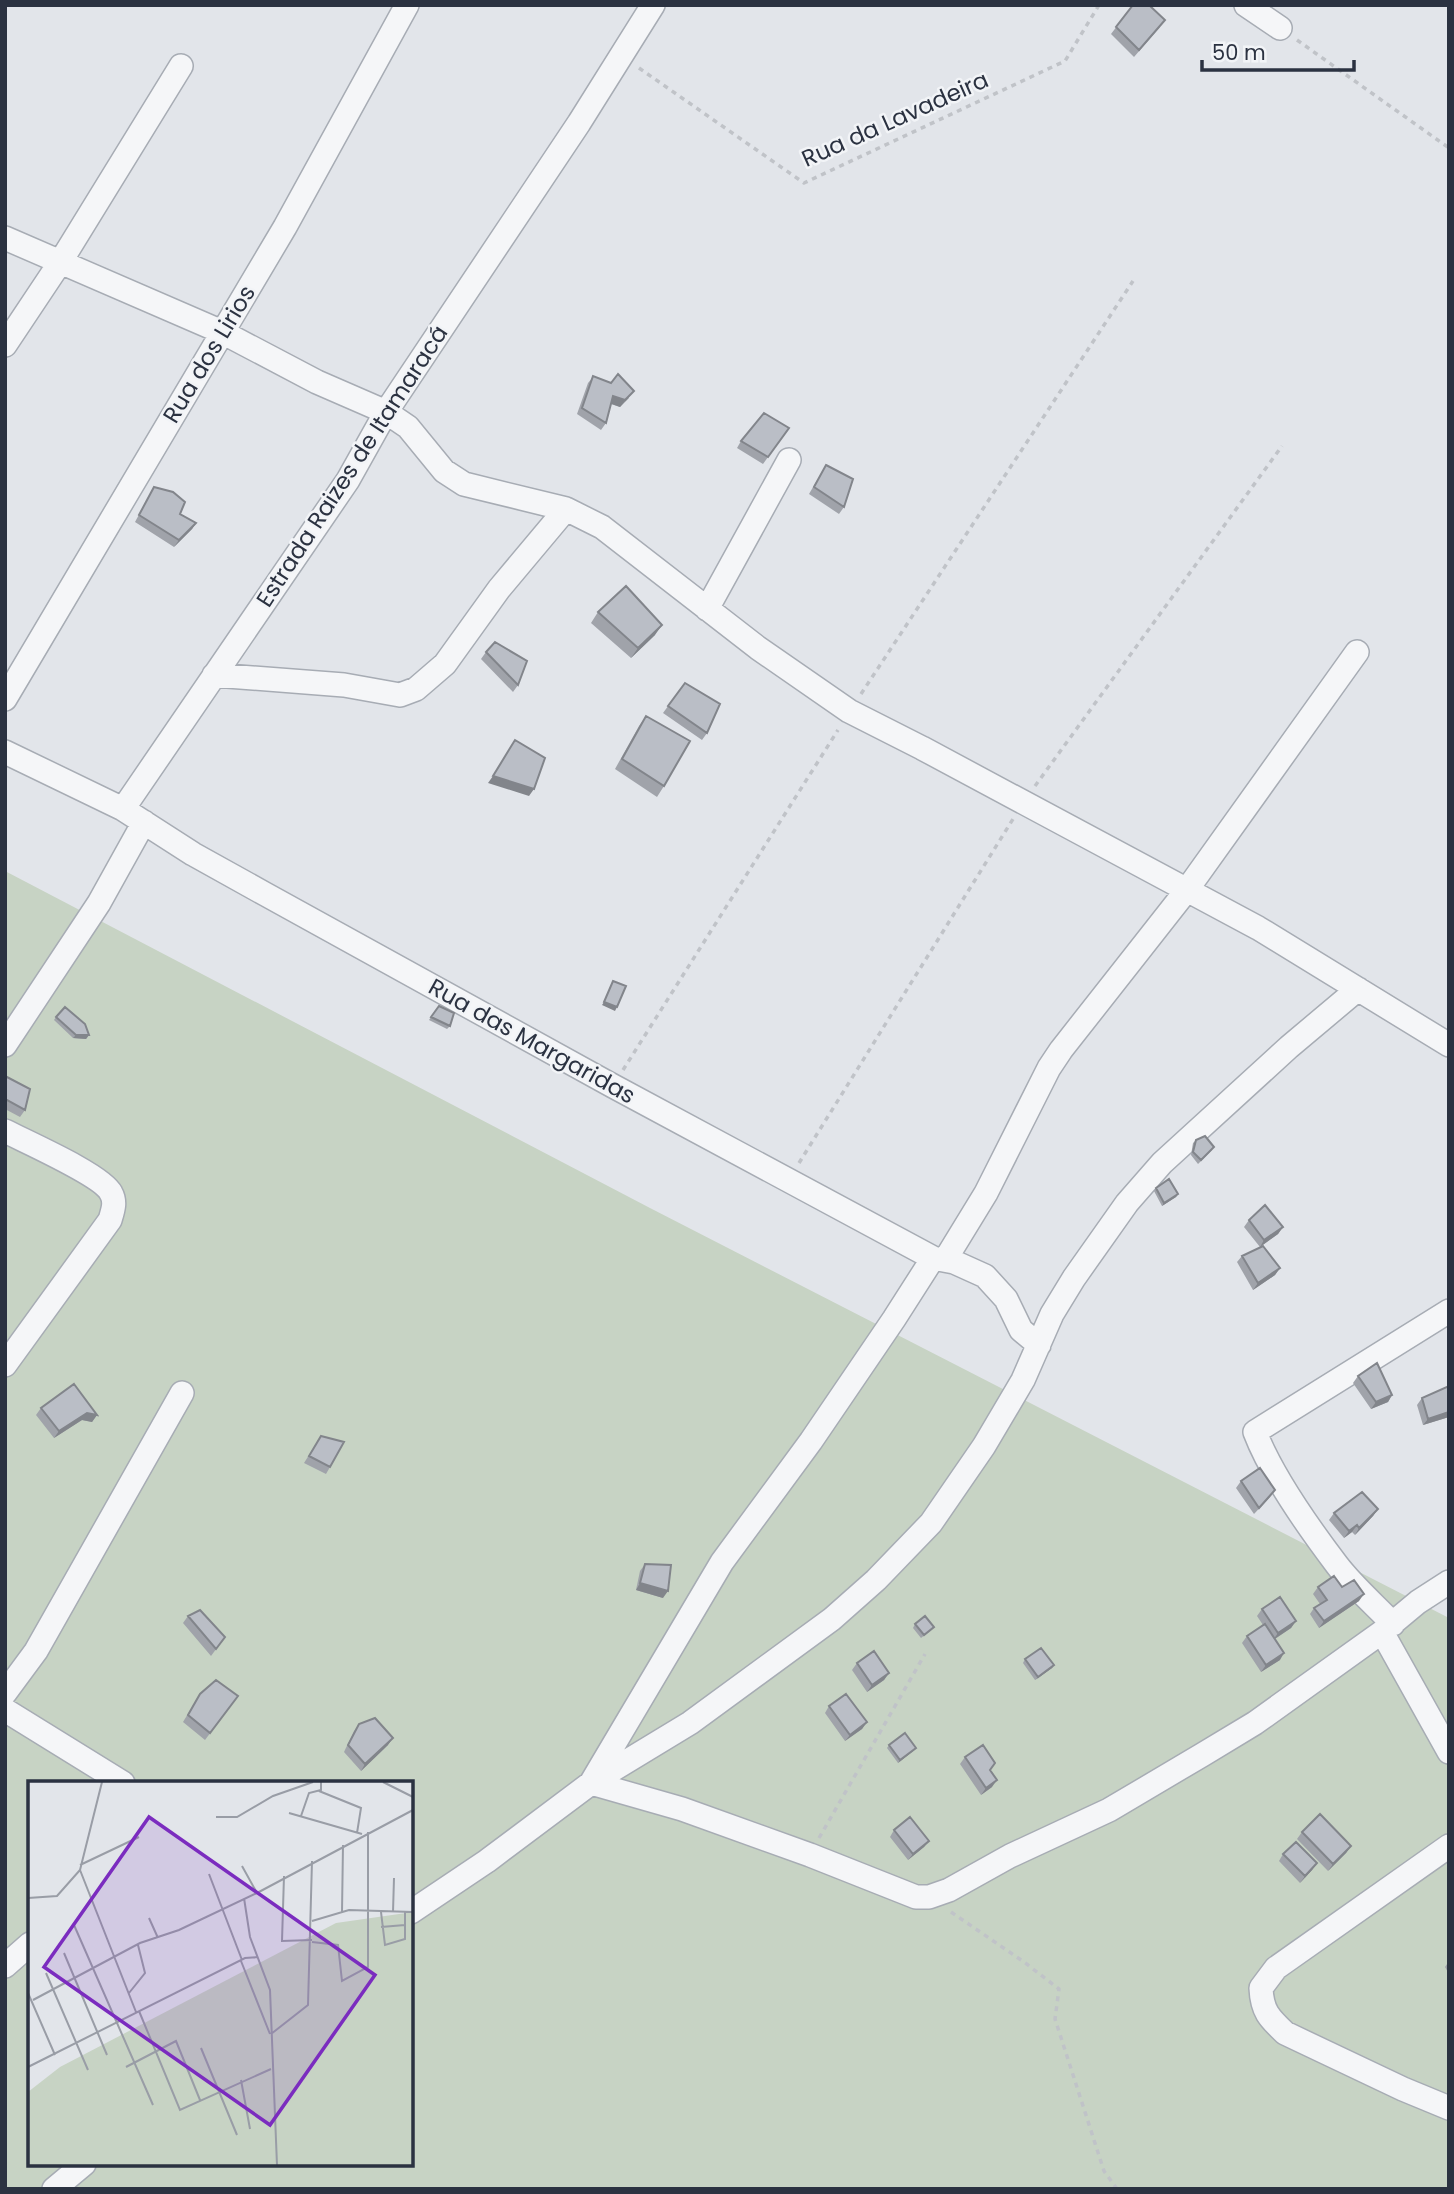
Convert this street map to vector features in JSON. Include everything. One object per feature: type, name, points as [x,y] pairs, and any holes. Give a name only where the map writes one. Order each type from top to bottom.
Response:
[{"type":"street","name":"Rua dos Lirios","points":[[5,699],[285,227],[407,5]]},
{"type":"street","name":"Estrada Raizes de Itamaracá","points":[[123,809],[348,480],[386,412],[579,122],[653,5]]},
{"type":"street","points":[[1246,5],[1280,28]]},
{"type":"street","points":[[5,345],[61,261],[181,66]]},
{"type":"street","points":[[5,237],[222,332],[317,382],[386,412],[408,427],[444,471],[464,484],[566,509],[602,527],[758,648],[849,711],[1258,928],[1449,1045]]},
{"type":"street","points":[[707,609],[789,460]]},
{"type":"street","points":[[214,675],[344,685],[400,695],[416,689],[445,664],[499,589],[566,509]]},
{"type":"street","points":[[591,1783],[722,1562],[986,1193],[1049,1068],[1186,891],[1357,652]]},
{"type":"street","name":"Rua das Margaridas","points":[[5,752],[123,809],[193,854],[789,1180],[939,1259],[972,1268],[985,1276],[1006,1299],[1021,1330],[1039,1345]]},
{"type":"street","points":[[5,1045],[99,903],[144,822]]},
{"type":"street","points":[[413,1911],[487,1861],[591,1783],[701,1716],[832,1619],[876,1580],[931,1523],[1009,1408],[1052,1314],[1127,1203],[1162,1163],[1289,1047],[1358,989]]},
{"type":"street","points":[[5,1131],[97,1179],[110,1190],[114,1208],[110,1220],[5,1365]]},
{"type":"street","points":[[1449,1311],[1255,1432],[1281,1483],[1338,1566],[1387,1628],[1449,1752]]},
{"type":"street","points":[[5,1693],[36,1651],[182,1393]]},
{"type":"street","points":[[591,1783],[671,1805],[810,1855],[916,1898],[929,1897],[949,1890],[1010,1856],[1109,1810],[1255,1723],[1449,1582]]},
{"type":"street","points":[[5,1710],[121,1781]]},
{"type":"street","points":[[1449,1846],[1276,1968],[1261,1988],[1262,2006],[1271,2020],[1285,2033],[1403,2090],[1449,2108]]},
{"type":"street","points":[[5,1966],[28,1946]]},
{"type":"street","points":[[54,2189],[82,2166]]},
{"type":"path","name":"Rua da Lavadeira","points":[[622,55],[804,183],[1065,61],[1100,5]]},
{"type":"path","points":[[1280,28],[1449,148]]},
{"type":"path","points":[[613,1086],[849,711],[1133,281]]},
{"type":"path","points":[[789,1180],[1023,803],[1282,446]]},
{"type":"path","points":[[810,1855],[925,1654]]},
{"type":"path","points":[[929,1897],[1059,1989],[1055,2019],[1104,2171],[1117,2189]]},
{"type":"green space","points":[[5,871],[650,1208],[1449,1618],[1449,2189],[5,2189]]},
{"type":"building","points":[[1133,5],[1149,5],[1165,20],[1139,50],[1116,27]]},
{"type":"building","points":[[618,374],[634,391],[625,400],[613,396],[606,423],[582,408],[593,376],[611,383]]},
{"type":"building","points":[[764,413],[789,428],[768,457],[741,441]]},
{"type":"building","points":[[826,465],[853,479],[844,507],[814,487]]},
{"type":"building","points":[[154,487],[173,492],[185,502],[180,514],[196,523],[179,540],[139,515]]},
{"type":"building","points":[[626,586],[662,625],[638,648],[598,612]]},
{"type":"building","points":[[495,642],[527,661],[518,685],[486,652]]},
{"type":"building","points":[[685,683],[720,704],[707,733],[668,706]]},
{"type":"building","points":[[646,716],[690,741],[664,786],[622,759]]},
{"type":"building","points":[[515,740],[545,758],[534,789],[493,776]]},
{"type":"building","points":[[613,981],[626,986],[617,1007],[604,1002]]},
{"type":"building","points":[[439,1006],[454,1013],[450,1026],[431,1017]]},
{"type":"building","points":[[65,1007],[85,1024],[89,1035],[76,1035],[56,1017]]},
{"type":"building","points":[[5,1076],[30,1089],[25,1110],[5,1099]]},
{"type":"building","points":[[1205,1136],[1214,1147],[1201,1160],[1193,1152],[1196,1140]]},
{"type":"building","points":[[1169,1179],[1178,1194],[1164,1203],[1156,1188]]},
{"type":"building","points":[[1265,1205],[1283,1227],[1264,1240],[1249,1220]]},
{"type":"building","points":[[1263,1246],[1280,1268],[1258,1283],[1242,1256]]},
{"type":"building","points":[[1377,1363],[1392,1395],[1376,1402],[1358,1376]]},
{"type":"building","points":[[74,1384],[97,1415],[87,1413],[59,1431],[41,1408]]},
{"type":"building","points":[[1449,1386],[1449,1412],[1428,1419],[1422,1398]]},
{"type":"building","points":[[321,1436],[344,1442],[330,1467],[309,1456]]},
{"type":"building","points":[[1260,1468],[1275,1490],[1259,1508],[1241,1481]]},
{"type":"building","points":[[1362,1492],[1378,1509],[1359,1528],[1357,1525],[1349,1531],[1334,1513]]},
{"type":"building","points":[[645,1564],[671,1565],[668,1591],[640,1583]]},
{"type":"building","points":[[1334,1576],[1342,1587],[1354,1580],[1364,1594],[1324,1621],[1314,1608],[1327,1600],[1318,1587]]},
{"type":"building","points":[[1280,1597],[1296,1621],[1278,1633],[1262,1609]]},
{"type":"building","points":[[200,1610],[225,1637],[216,1649],[188,1616]]},
{"type":"building","points":[[925,1616],[934,1627],[924,1635],[915,1624]]},
{"type":"building","points":[[1265,1624],[1284,1653],[1266,1665],[1247,1636]]},
{"type":"building","points":[[1041,1648],[1054,1665],[1038,1677],[1025,1659]]},
{"type":"building","points":[[874,1651],[889,1673],[872,1685],[857,1663]]},
{"type":"building","points":[[216,1680],[238,1696],[210,1733],[188,1715],[200,1694]]},
{"type":"building","points":[[846,1694],[867,1722],[850,1735],[829,1706]]},
{"type":"building","points":[[375,1718],[393,1738],[365,1764],[348,1745],[359,1724]]},
{"type":"building","points":[[905,1733],[916,1748],[900,1760],[889,1745]]},
{"type":"building","points":[[983,1745],[995,1763],[990,1770],[997,1780],[986,1788],[965,1757]]},
{"type":"building","points":[[1320,1814],[1351,1846],[1333,1864],[1302,1832]]},
{"type":"building","points":[[910,1817],[929,1841],[913,1854],[894,1830]]},
{"type":"building","points":[[1296,1842],[1317,1863],[1305,1876],[1283,1854]]}]
